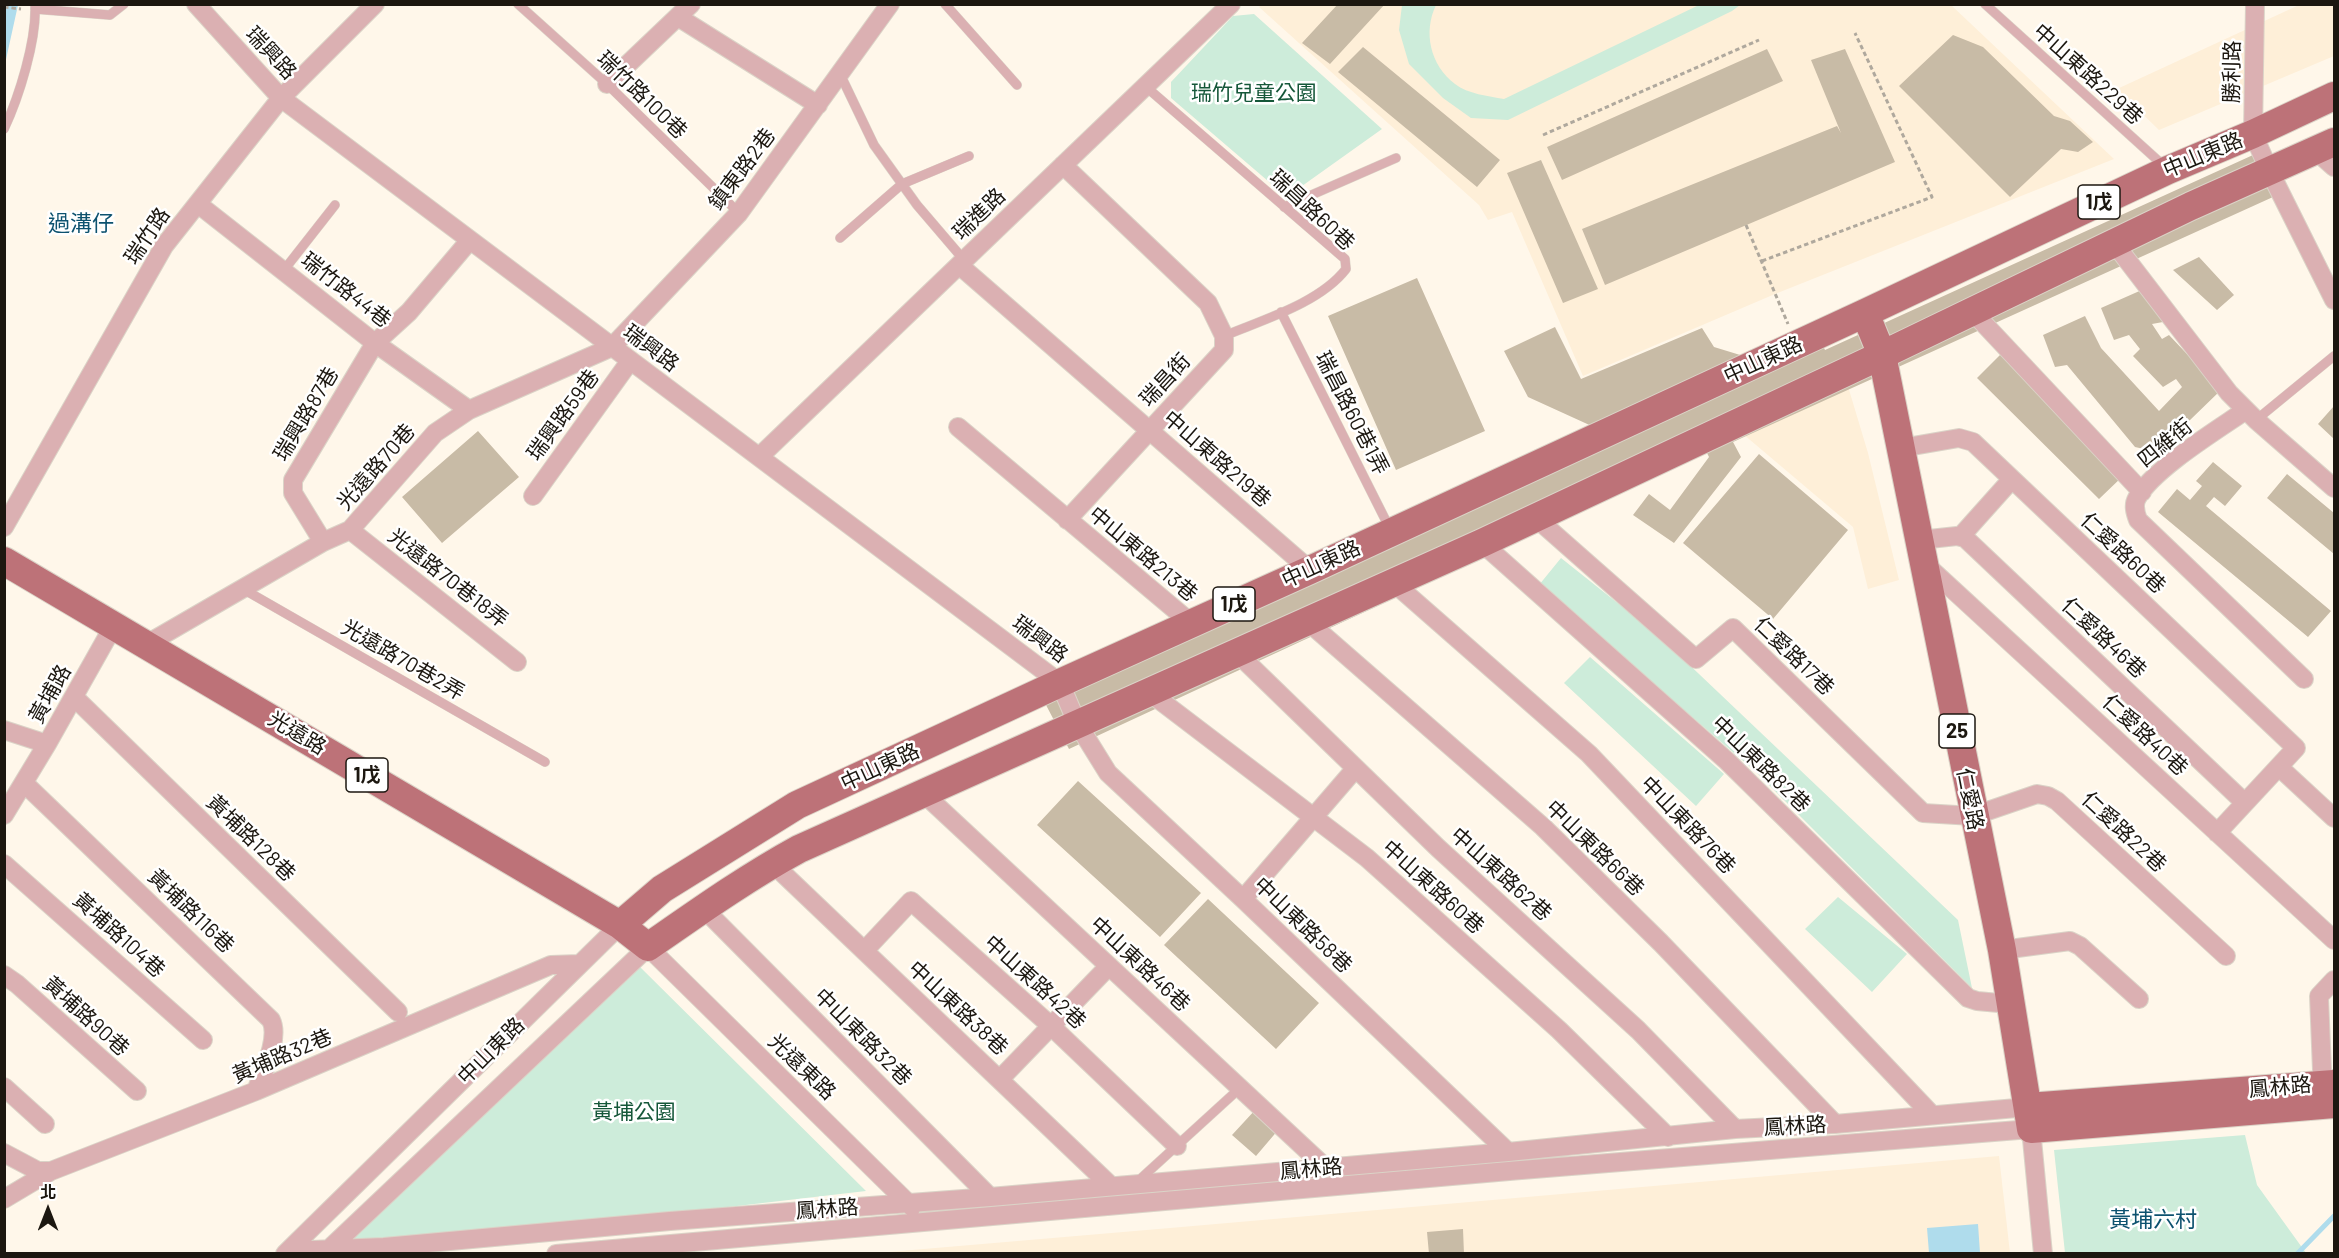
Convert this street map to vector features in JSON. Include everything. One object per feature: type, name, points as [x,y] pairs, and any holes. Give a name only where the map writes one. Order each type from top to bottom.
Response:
[{"type":"main road","name":"中山東路","points":[[620,925],[662,890],[797,806],[1060,682],[1310,570],[1797,345],[2168,170],[2334,96]]},
{"type":"main road","name":"中山東路","points":[[648,947],[772,863],[799,849],[1482,543],[1882,355],[1971,310],[2191,206],[2270,172],[2328,153]]},
{"type":"main road","name":"仁愛路","points":[[1865,313],[1882,355],[1973,816],[2002,950],[2030,1118]]},
{"type":"main road","name":"光遠路","points":[[4,561],[620,925],[648,947]]},
{"type":"main road","name":"鳳林路","points":[[2030,1118],[2329,1094]]},
{"type":"street","name":"瑞興路","points":[[196,4],[281,98],[1060,682],[1077,723]]},
{"type":"street","name":"瑞竹路","points":[[4,527],[165,246],[281,98],[375,4]]},
{"type":"street","name":"鎮東路2巷","points":[[612,346],[739,213],[890,4]]},
{"type":"street","name":"勝利路","points":[[2255,4],[2253,134],[2334,300]]},
{"type":"street","name":"瑞進路","points":[[759,458],[1226,6]]},
{"type":"street","points":[[607,84],[684,11],[818,105]]},
{"type":"street","points":[[1063,165],[1208,303],[1224,336]]},
{"type":"street","name":"瑞竹路44巷","points":[[198,204],[375,343],[469,410]]},
{"type":"street","name":"瑞興路87巷","points":[[323,542],[293,493],[293,480],[375,343],[409,312],[470,240]]},
{"type":"street","points":[[2114,243],[2229,393],[2334,488]]},
{"type":"street","name":"中山東路219巷","points":[[962,262],[1310,570]]},
{"type":"street","points":[[1971,310],[2142,492]]},
{"type":"street","name":"瑞昌街","points":[[1067,520],[1224,350],[1224,336]]},
{"type":"street","name":"光遠路70巷","points":[[147,644],[323,542],[350,530],[435,433],[469,410],[612,346]]},
{"type":"street","name":"瑞興路59巷","points":[[533,496],[630,361]]},
{"type":"street","name":"四維街","points":[[2251,415],[2162,470],[2136,498],[2134,510],[2138,520],[2304,679]]},
{"type":"street","points":[[958,427],[1067,520]]},
{"type":"street","name":"仁愛路60巷","points":[[1901,448],[1966,438],[1973,442],[2296,748],[2278,766]]},
{"type":"street","points":[[1922,551],[1961,536],[2012,479]]},
{"type":"street","name":"仁愛路17巷","points":[[1536,518],[1696,659],[1733,628],[1923,813],[1973,816]]},
{"type":"street","name":"中山東路213巷","points":[[1067,520],[1191,623]]},
{"type":"street","name":"光遠路70巷18弄","points":[[350,530],[517,662]]},
{"type":"street","name":"仁愛路46巷","points":[[1961,536],[2245,803]]},
{"type":"street","name":"中山東路82巷","points":[[1482,543],[1727,761],[1968,998],[2010,1004]]},
{"type":"street","name":"仁愛路40巷","points":[[1922,551],[2217,833],[2334,940]]},
{"type":"street","name":"中山東路76巷","points":[[1394,583],[1589,754],[1932,1115]]},
{"type":"street","name":"中山東路66巷","points":[[1307,621],[1543,827],[1661,943],[1835,1124]]},
{"type":"street","name":"黃埔路","points":[[4,815],[114,625]]},
{"type":"street","name":"中山東路62巷","points":[[1236,652],[1438,848],[1638,1030],[1735,1130]]},
{"type":"street","name":"中山東路60巷","points":[[1149,692],[1367,858],[1559,1030],[1668,1137]]},
{"type":"street","name":"黃埔路128巷","points":[[74,697],[398,1012]]},
{"type":"street","name":"中山東路58巷","points":[[1077,723],[1108,773],[1244,899],[1508,1152]]},
{"type":"street","points":[[4,730],[47,744]]},
{"type":"street","points":[[2217,833],[2278,766],[2334,818]]},
{"type":"street","points":[[1244,899],[1355,769]]},
{"type":"street","name":"黃埔路116巷","points":[[24,783],[271,1020],[275,1028],[274,1038],[256,1092]]},
{"type":"street","name":"中山東路46巷","points":[[923,793],[1326,1168]]},
{"type":"street","name":"仁愛路22巷","points":[[1973,816],[2037,794],[2048,796],[2057,801],[2226,956]]},
{"type":"street","name":"中山東路38巷","points":[[772,863],[1111,1186]]},
{"type":"street","name":"黃埔路104巷","points":[[4,864],[203,1040]]},
{"type":"street","name":"中山東路42巷","points":[[865,950],[911,901],[1051,1026],[1177,1146]]},
{"type":"street","name":"中山東路32巷","points":[[703,908],[990,1197]]},
{"type":"street","name":"中山東路","points":[[286,1252],[620,925]]},
{"type":"street","points":[[2002,950],[2070,941],[2080,946],[2139,999]]},
{"type":"street","name":"中山東路","points":[[327,1251],[648,947]]},
{"type":"street","name":"光遠東路","points":[[648,947],[908,1202],[922,1221]]},
{"type":"street","name":"黃埔路32巷","points":[[4,1198],[51,1171],[256,1092],[551,965],[579,964]]},
{"type":"street","points":[[1000,1079],[1108,966]]},
{"type":"street","name":"黃埔路90巷","points":[[4,975],[17,984],[137,1092]]},
{"type":"street","points":[[2329,1094],[2319,996],[2334,980]]},
{"type":"street","points":[[4,1088],[45,1124]]},
{"type":"street","name":"鳳林路","points":[[286,1252],[384,1247],[990,1197],[1735,1130],[1932,1115],[2030,1118]]},
{"type":"street","name":"鳳林路","points":[[556,1254],[1655,1157],[2030,1118]]},
{"type":"street","name":"仁愛路","points":[[2030,1118],[2043,1254]]},
{"type":"street","points":[[4,1153],[38,1172],[51,1171]]},
{"type":"lane","points":[[4,129],[14,107],[33,34],[35,7],[110,15],[124,4]]},
{"type":"lane","name":"瑞竹路100巷","points":[[518,4],[607,84],[739,213]]},
{"type":"lane","points":[[945,4],[1017,85]]},
{"type":"lane","name":"中山東路229巷","points":[[1984,4],[2168,170]]},
{"type":"lane","points":[[840,74],[874,145],[962,262]]},
{"type":"lane","name":"瑞昌路60巷","points":[[1145,86],[1345,260],[1346,269],[1341,276],[1310,300],[1224,336]]},
{"type":"lane","points":[[840,238],[902,184],[969,156]]},
{"type":"lane","points":[[1284,207],[1396,158]]},
{"type":"lane","points":[[284,270],[335,205]]},
{"type":"lane","name":"瑞昌路60巷1弄","points":[[1281,312],[1391,531]]},
{"type":"lane","points":[[2251,415],[2334,356]]},
{"type":"lane","name":"光遠路70巷2弄","points":[[243,589],[545,762]]},
{"type":"lane","points":[[1135,1184],[1240,1088]]},
{"type":"path","points":[[1762,261],[1932,197],[1855,33]]},
{"type":"path","points":[[1543,135],[1759,40]]},
{"type":"path","points":[[1746,225],[1797,345]]},
{"type":"shaded area","points":[[1262,4],[1951,5],[2114,159],[1775,294],[1583,376],[1512,212],[1488,220],[1479,205],[1259,7]]},
{"type":"shaded area","points":[[2299,5],[2334,5],[2334,56],[2159,130],[2117,89]]},
{"type":"shaded area","points":[[1847,383],[1868,453],[1899,580],[1868,589],[1853,527],[1743,434]]},
{"type":"shaded area","points":[[1999,1156],[2010,1253],[865,1254],[1170,1228]]},
{"type":"green space","points":[[1402,5],[1436,5],[1430,26],[1431,48],[1446,76],[1466,90],[1504,99],[1699,5],[1740,5],[1732,11],[1508,120],[1471,118],[1443,98],[1409,64],[1399,30]]},
{"type":"green space","name":"瑞竹兒童公園","points":[[1254,14],[1382,129],[1295,191],[1282,193],[1171,98],[1171,82],[1233,16]]},
{"type":"green space","points":[[1561,558],[1659,636],[1958,920],[1972,988],[1756,772],[1539,585]]},
{"type":"green space","points":[[1590,657],[1724,774],[1696,806],[1564,683]]},
{"type":"green space","points":[[1838,897],[1907,954],[1872,992],[1805,929]]},
{"type":"green space","name":"黃埔公園","points":[[638,965],[866,1191],[384,1247],[330,1248]]},
{"type":"green space","points":[[2245,1135],[2257,1185],[2306,1253],[2065,1253],[2054,1150]]},
{"type":"water","points":[[4,5],[18,5],[5,64]]},
{"type":"water","points":[[1978,1224],[1980,1253],[1929,1253],[1927,1228]]},
{"type":"building","points":[[1338,4],[1385,4],[1330,64],[1302,43]]},
{"type":"building","points":[[1953,35],[1983,47],[2054,116],[2070,121],[2093,142],[2078,152],[2061,149],[2010,197],[1899,86]]},
{"type":"building","points":[[1363,47],[1500,160],[1477,187],[1338,72]]},
{"type":"building","points":[[1767,49],[1783,81],[1562,180],[1547,147]]},
{"type":"building","points":[[1845,49],[1895,162],[1605,285],[1582,229],[1837,126],[1841,133],[1811,60]]},
{"type":"building","points":[[2253,155],[2273,197],[1733,442],[1741,457],[1674,543],[1633,515],[1649,494],[1670,510],[1709,457],[1707,453],[1069,749],[1046,705],[1605,449],[1596,428],[1528,397],[1504,351],[1555,327],[1581,379],[1702,328],[1714,347],[1750,358],[1815,330],[1825,350]]},
{"type":"building","points":[[1541,160],[1598,289],[1563,303],[1507,173]]},
{"type":"building","points":[[2199,257],[2234,295],[2217,310],[2173,270]]},
{"type":"building","points":[[1417,278],[1485,431],[1396,470],[1328,316]]},
{"type":"building","points":[[2144,289],[2163,322],[2152,324],[2162,339],[2169,335],[2221,390],[2157,452],[2135,447],[2067,365],[2055,367],[2043,335],[2085,316],[2101,348],[2159,411],[2182,387],[2176,379],[2163,387],[2133,356],[2140,349],[2129,335],[2114,340],[2101,308]]},
{"type":"building","points":[[2001,354],[2123,476],[2099,499],[1977,378]]},
{"type":"building","points":[[2334,406],[2334,439],[2318,424]]},
{"type":"building","points":[[478,431],[519,477],[442,543],[402,497]]},
{"type":"building","points":[[1759,454],[1848,530],[1773,619],[1683,543]]},
{"type":"building","points":[[2213,462],[2242,486],[2225,506],[2214,497],[2206,506],[2331,611],[2308,637],[2158,512],[2177,489],[2190,500],[2202,486],[2196,481]]},
{"type":"building","points":[[2287,474],[2334,513],[2334,554],[2267,498]]},
{"type":"building","points":[[1078,781],[1201,893],[1160,937],[1037,825]]},
{"type":"building","points":[[1208,899],[1319,1003],[1276,1049],[1164,945]]},
{"type":"building","points":[[1256,1109],[1279,1129],[1256,1156],[1232,1135]]},
{"type":"building","points":[[1463,1229],[1464,1254],[1429,1254],[1427,1232]]},
{"type":"waterway","points":[[2297,1254],[2334,1216]]},
{"type":"district","name":"過溝仔","points":[[81,224]]},
{"type":"district","name":"黃埔六村","points":[[2153,1220]]}]
